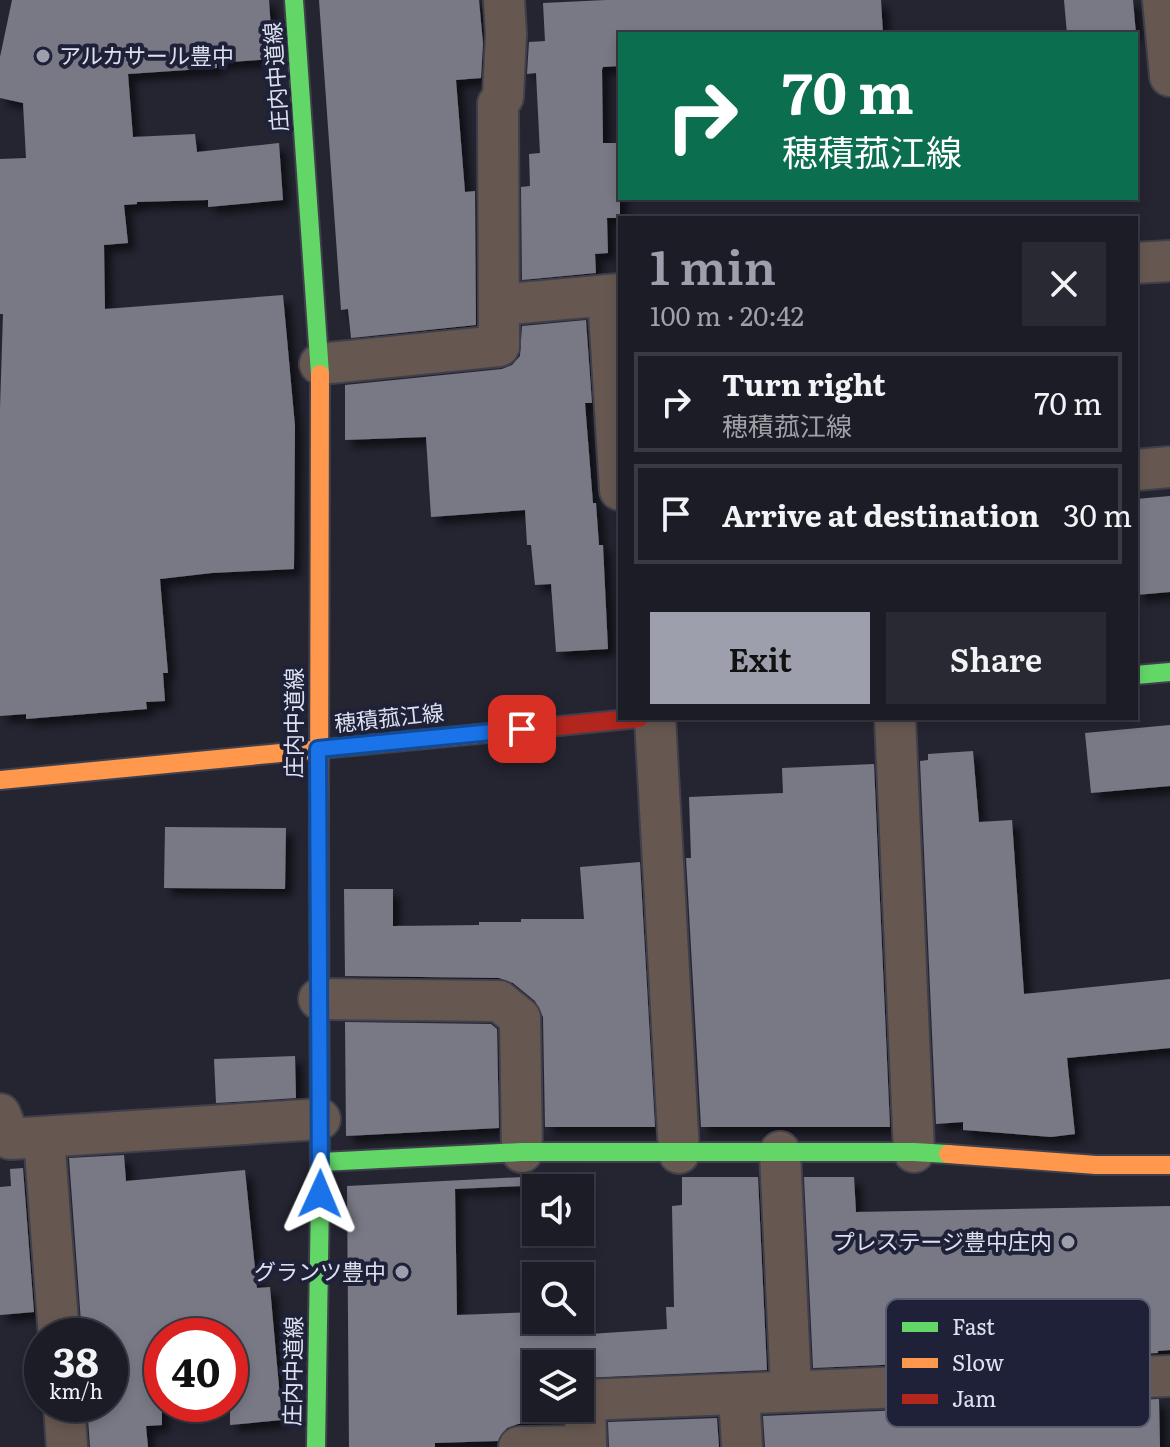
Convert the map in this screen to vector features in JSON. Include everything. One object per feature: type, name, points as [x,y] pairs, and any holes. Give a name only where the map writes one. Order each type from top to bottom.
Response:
[{"type":"street","name":"庄内中道線","points":[[294,0],[320,364],[318,749],[321,1162],[316,1447]]},
{"type":"street","points":[[320,364],[499,346],[498,104],[503,97],[504,81],[504,0]]},
{"type":"street","points":[[1158,67],[1163,0]]},
{"type":"street","points":[[1138,263],[1170,261]]},
{"type":"street","points":[[499,305],[614,295],[618,424]]},
{"type":"street","points":[[1138,470],[1170,467]]},
{"type":"street","points":[[1138,675],[1170,672]]},
{"type":"street","name":"穂積菰江線","points":[[0,780],[618,720]]},
{"type":"street","points":[[655,720],[679,1153]]},
{"type":"street","points":[[895,720],[914,1152]]},
{"type":"street","points":[[319,999],[499,1001],[520,1018],[522,1152]]},
{"type":"street","points":[[55,1318],[13,1134],[320,1119]]},
{"type":"street","points":[[321,1162],[522,1152],[914,1152],[1096,1165],[1170,1165]]},
{"type":"street","points":[[780,1152],[791,1390]]},
{"type":"street","points":[[1150,1377],[1170,1376]]},
{"type":"street","points":[[519,1447],[586,1447],[585,1400],[886,1386]]},
{"type":"street","points":[[739,1394],[742,1447]]},
{"type":"street","points":[[65,1422],[67,1447]]},
{"type":"building","points":[[12,0],[269,0],[273,59],[217,63],[217,68],[128,74],[133,137],[195,134],[197,152],[279,143],[283,200],[208,207],[208,200],[124,205],[128,243],[104,245],[105,309],[283,295],[295,426],[294,569],[160,579],[168,673],[163,673],[165,701],[146,702],[147,709],[26,719],[26,714],[0,716],[3,314],[0,314],[0,159],[26,158],[23,103],[0,98],[0,57]]},
{"type":"building","points":[[319,0],[479,0],[483,43],[481,78],[456,80],[465,192],[475,191],[476,325],[351,338],[348,309],[341,310]]},
{"type":"building","points":[[606,0],[881,0],[883,32],[618,32],[618,66],[603,67],[602,70],[603,143],[618,143],[620,200],[620,216],[607,218],[608,253],[595,254],[596,273],[522,280],[521,187],[530,186],[529,154],[540,153],[536,73],[527,74],[529,42],[545,41],[543,3]]},
{"type":"building","points":[[1064,0],[1133,0],[1136,32],[1067,32]]},
{"type":"building","points":[[586,320],[592,403],[585,403],[593,503],[596,503],[599,545],[603,545],[608,649],[556,652],[551,584],[535,585],[531,545],[527,545],[525,510],[431,517],[426,437],[345,440],[345,385],[502,369],[512,365],[520,356],[522,326]]},
{"type":"building","points":[[1170,496],[1170,592],[1138,595],[1138,499]]},
{"type":"building","points":[[1170,725],[1170,786],[1091,793],[1085,733]]},
{"type":"building","points":[[973,751],[979,822],[1012,820],[1024,994],[1170,979],[1170,1048],[1067,1058],[1075,1134],[1051,1137],[963,1130],[963,1122],[936,1124],[920,761],[928,760],[928,754]]},
{"type":"building","points":[[874,764],[890,1127],[701,1127],[686,858],[691,858],[689,797],[783,793],[782,768]]},
{"type":"building","points":[[165,827],[286,828],[285,889],[164,888]]},
{"type":"building","points":[[640,862],[655,1127],[545,1127],[543,1017],[535,1001],[513,983],[499,978],[345,976],[344,889],[393,889],[393,926],[584,919],[580,867]]},
{"type":"building","points":[[345,1022],[491,1024],[497,1029],[499,1128],[346,1136]]},
{"type":"building","points":[[295,1056],[296,1098],[216,1103],[214,1059]]},
{"type":"building","points":[[124,1155],[126,1181],[245,1170],[257,1288],[270,1287],[282,1420],[230,1425],[230,1422],[248,1422],[248,1318],[144,1318],[144,1422],[162,1422],[162,1425],[146,1426],[148,1447],[90,1447],[88,1422],[128,1422],[128,1318],[81,1318],[69,1158]]},
{"type":"building","points":[[23,1168],[34,1312],[0,1315],[0,1187],[11,1186],[10,1169]]},
{"type":"building","points":[[522,1177],[522,1186],[455,1189],[457,1315],[522,1313],[522,1334],[558,1336],[667,1329],[666,1307],[674,1307],[672,1206],[682,1205],[682,1177],[758,1177],[767,1370],[594,1377],[594,1350],[522,1350],[522,1422],[562,1423],[518,1424],[507,1428],[498,1441],[435,1443],[435,1447],[349,1447],[347,1186]]},
{"type":"building","points":[[804,1177],[854,1177],[856,1212],[1170,1206],[1170,1350],[1150,1353],[1150,1299],[886,1299],[886,1365],[813,1368]]},
{"type":"building","points":[[1150,1399],[1159,1399],[1160,1447],[765,1447],[763,1416],[886,1411],[886,1427],[1150,1427]]},
{"type":"building","points":[[717,1418],[719,1447],[609,1447],[608,1422]]},
{"type":"traffic: fast","points":[[294,0],[320,374]]},
{"type":"traffic: fast","points":[[1138,675],[1170,672]]},
{"type":"traffic: fast","points":[[321,1162],[522,1152],[948,1154]]},
{"type":"traffic: fast","points":[[316,1447],[320,1199]]},
{"type":"traffic: slow","points":[[319,830],[320,374]]},
{"type":"traffic: slow","points":[[0,780],[509,731]]},
{"type":"traffic: slow","points":[[948,1154],[1096,1165],[1170,1165]]},
{"type":"traffic: jam","points":[[509,731],[619,720]]},
{"type":"traffic: jam","points":[[319,830],[320,1199]]},
{"type":"place","name":"アルカサール豊中","points":[[43,56]]},
{"type":"place","name":"プレステージ豊中庄内","points":[[1068,1242]]},
{"type":"place","name":"グランツ豊中","points":[[402,1272]]},
{"type":"route","points":[[320,1194],[318,749],[522,729]]}]
